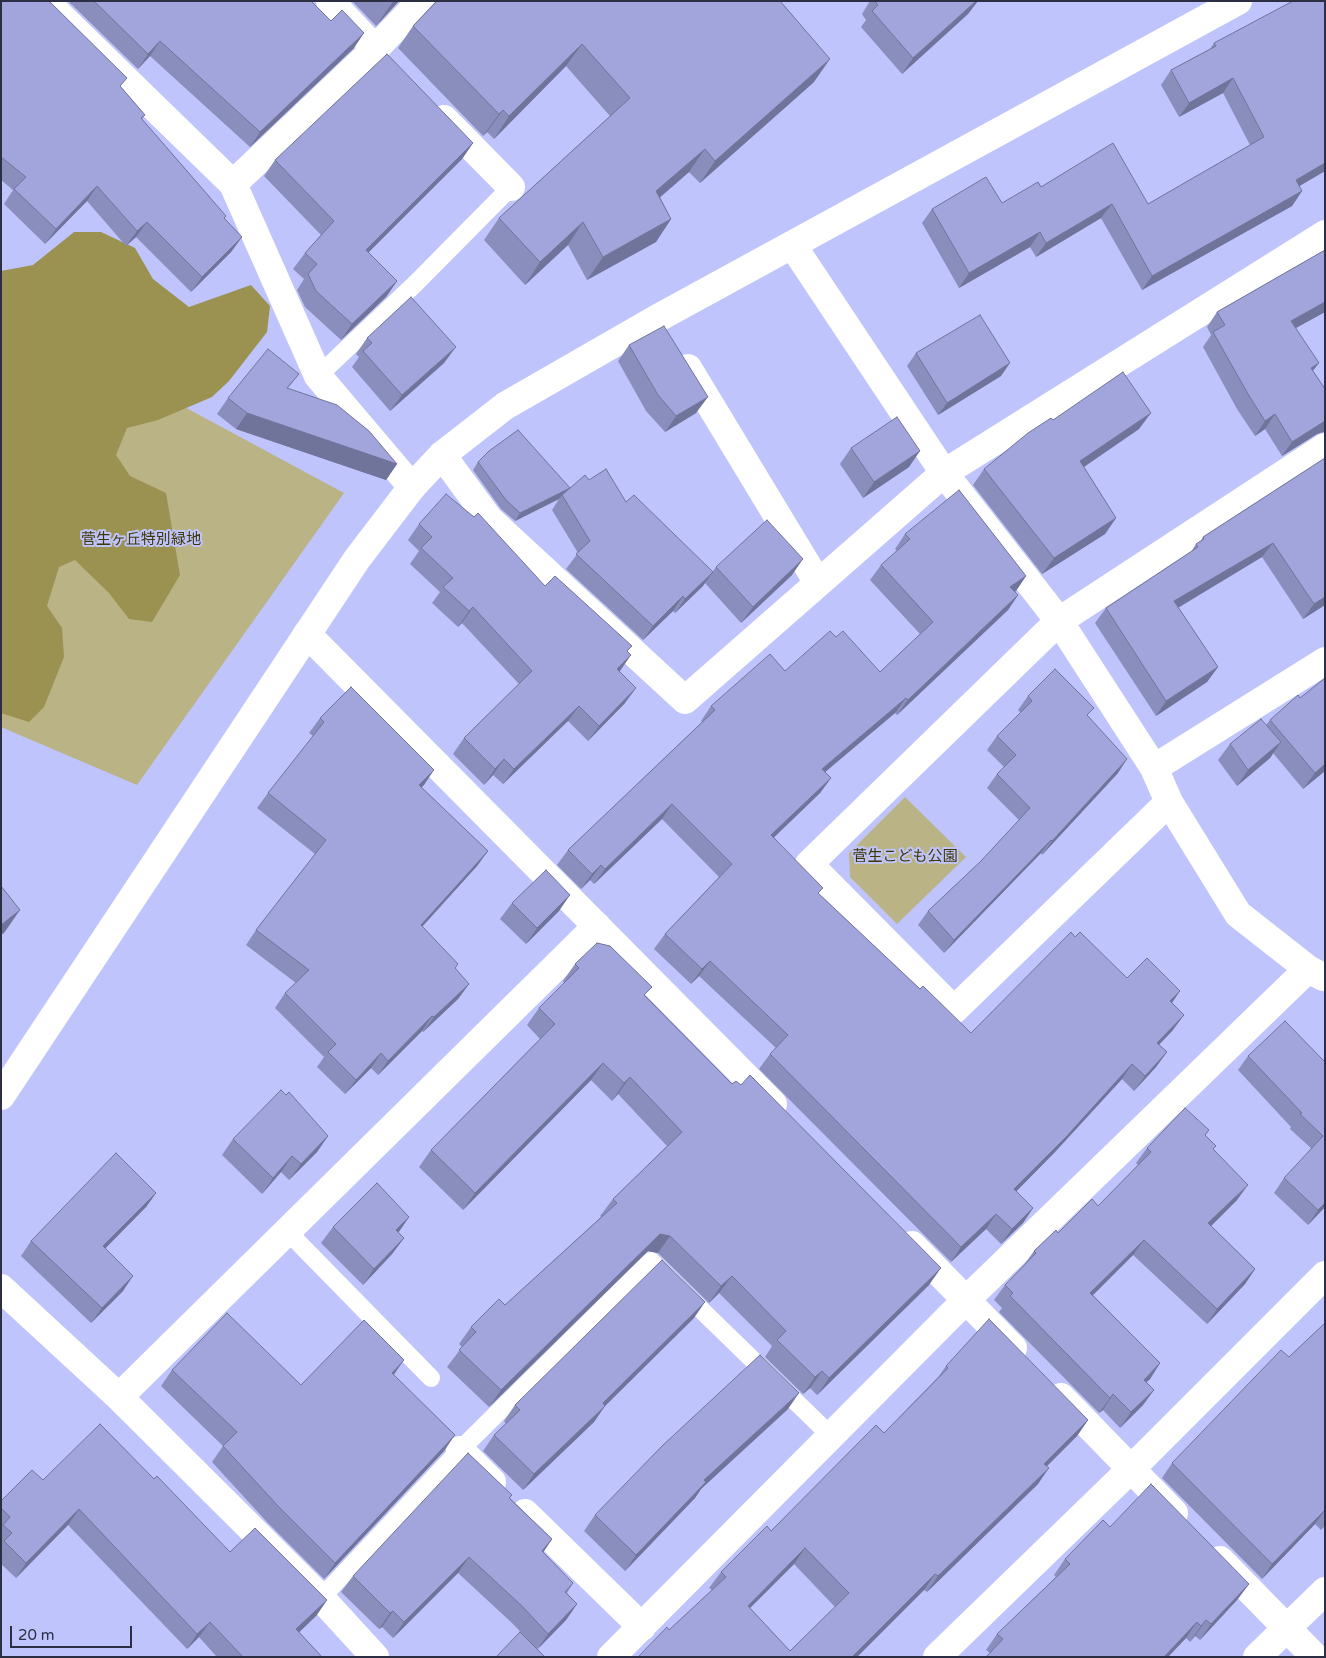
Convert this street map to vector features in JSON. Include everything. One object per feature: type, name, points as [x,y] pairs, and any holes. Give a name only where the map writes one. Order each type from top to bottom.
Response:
[{"type":"street","points":[[45,1],[233,184],[318,376],[412,487]]},
{"type":"street","points":[[330,1],[396,69]]},
{"type":"street","points":[[233,184],[375,49],[421,1]]},
{"type":"street","points":[[1,1096],[357,559],[412,487],[442,456],[505,406],[669,336],[793,246],[1238,1]]},
{"type":"street","points":[[430,104],[511,187]]},
{"type":"street","points":[[442,456],[488,519],[685,700],[944,473],[1325,234]]},
{"type":"street","points":[[611,1657],[966,1300],[1317,974],[1238,914],[1168,802],[1154,768],[1058,621],[944,473],[793,246]]},
{"type":"street","points":[[669,336],[818,583]]},
{"type":"street","points":[[1168,802],[954,1010],[809,864],[1058,621],[1325,447]]},
{"type":"street","points":[[307,634],[792,1124]]},
{"type":"street","points":[[1154,768],[1325,661]]},
{"type":"street","points":[[119,1397],[597,926]]},
{"type":"street","points":[[896,1230],[1315,1657]]},
{"type":"street","points":[[938,1657],[1131,1469],[1325,1275]]},
{"type":"street","points":[[1,1288],[119,1397],[321,1598],[375,1657]]},
{"type":"street","points":[[460,1450],[642,1627]]},
{"type":"street","points":[[1257,1657],[1325,1591]]},
{"type":"lane","points":[[318,376],[415,284],[511,187]]},
{"type":"lane","points":[[288,1232],[431,1378]]},
{"type":"lane","points":[[321,1598],[460,1450],[651,1260],[830,1435]]},
{"type":"green space","points":[[74,232],[101,232],[135,248],[153,279],[189,307],[251,285],[270,306],[267,332],[229,381],[212,397],[158,420],[127,428],[116,455],[130,476],[166,493],[180,575],[152,622],[129,619],[109,593],[75,560],[59,567],[47,606],[62,628],[64,657],[44,707],[29,722],[1,713],[1,271],[33,265]]},
{"type":"green space","name":"菅生ヶ丘特別緑地","points":[[1,308],[344,493],[137,785],[1,727]]},
{"type":"green space","name":"菅生こども公園","points":[[905,797],[966,857],[897,924],[850,877],[849,853]]},
{"type":"building","points":[[1,1],[49,1],[127,78],[120,86],[145,115],[141,118],[242,237],[202,277],[147,222],[137,231],[97,186],[56,229],[14,189],[26,177],[1,157]]},
{"type":"building","points":[[94,1],[311,1],[331,21],[342,10],[364,33],[260,132],[160,41],[148,54]]},
{"type":"building","points":[[437,1],[780,1],[830,59],[715,161],[705,149],[656,191],[671,219],[603,257],[583,222],[540,262],[499,218],[630,98],[582,44],[509,116],[503,110],[499,114],[413,26]]},
{"type":"building","points":[[875,1],[976,1],[913,58],[872,11],[878,5]]},
{"type":"building","points":[[1293,1],[1325,1],[1325,163],[1296,180],[1302,191],[1152,276],[1112,204],[1046,243],[1040,232],[969,273],[932,209],[986,177],[1002,203],[1038,182],[1041,187],[1113,143],[1148,204],[1264,137],[1233,78],[1189,103],[1171,70],[1216,46],[1214,43]]},
{"type":"building","points":[[387,54],[473,143],[366,250],[397,281],[352,324],[316,291],[308,274],[317,264],[305,253],[334,221],[275,160]]},
{"type":"building","points":[[1325,250],[1325,302],[1291,321],[1319,363],[1311,368],[1325,389],[1325,421],[1292,442],[1275,414],[1265,421],[1213,332],[1225,325],[1217,312]]},
{"type":"building","points":[[411,297],[456,347],[402,395],[363,351],[372,343],[367,338]]},
{"type":"building","points":[[980,315],[1010,363],[947,403],[916,353]]},
{"type":"building","points":[[664,326],[708,397],[676,416],[658,395],[629,345]]},
{"type":"building","points":[[268,349],[299,374],[287,388],[337,405],[369,431],[397,464],[247,413],[228,398]]},
{"type":"building","points":[[1123,372],[1151,413],[1080,461],[1116,518],[1054,558],[984,469],[1028,433],[1051,418],[1053,420]]},
{"type":"building","points":[[897,417],[920,451],[874,482],[851,448]]},
{"type":"building","points":[[518,430],[570,488],[520,513],[506,500],[478,462],[489,451]]},
{"type":"building","points":[[1325,458],[1325,597],[1314,604],[1273,543],[1174,601],[1218,667],[1166,701],[1106,608],[1198,547],[1196,544],[1204,539],[1203,537]]},
{"type":"building","points":[[606,469],[626,502],[634,495],[713,572],[685,599],[683,596],[653,626],[576,554],[590,541],[562,495],[585,475],[589,480]]},
{"type":"building","points":[[959,490],[1026,576],[1010,587],[1018,595],[908,700],[906,698],[822,769],[831,778],[771,835],[823,888],[818,893],[920,989],[923,986],[971,1033],[1071,932],[1075,937],[1080,932],[1127,978],[1147,958],[1180,991],[1170,1001],[1184,1015],[1157,1043],[1167,1052],[1145,1076],[1132,1064],[1066,1137],[1014,1189],[1033,1208],[1012,1229],[996,1214],[961,1247],[770,1054],[788,1035],[710,961],[702,969],[665,934],[732,864],[672,804],[605,869],[601,865],[592,874],[568,850],[715,710],[711,706],[770,654],[785,671],[830,631],[836,637],[843,631],[880,672],[933,622],[881,565],[910,539],[905,534]]},
{"type":"building","points":[[446,494],[474,517],[478,513],[545,586],[555,576],[632,646],[627,651],[631,655],[617,669],[636,688],[599,726],[579,706],[514,769],[504,759],[495,769],[464,738],[532,671],[473,607],[469,611],[443,587],[453,578],[421,548],[432,537],[419,524]]},
{"type":"building","points":[[767,520],[803,559],[753,607],[716,567]]},
{"type":"building","points":[[1055,669],[1094,708],[1087,715],[1127,759],[1052,841],[954,940],[928,911],[981,861],[1030,808],[997,774],[1016,755],[997,736],[1032,701],[1028,696]]},
{"type":"building","points":[[1325,678],[1325,764],[1315,773],[1270,720],[1298,695],[1300,698]]},
{"type":"building","points":[[351,687],[434,770],[419,785],[488,851],[421,925],[458,964],[455,968],[469,984],[434,1017],[432,1016],[388,1061],[381,1053],[356,1080],[328,1052],[336,1044],[285,993],[309,970],[256,930],[326,840],[268,793],[324,722],[320,718]]},
{"type":"building","points":[[1261,719],[1281,742],[1248,770],[1230,744]]},
{"type":"building","points":[[546,870],[570,895],[537,928],[512,903]]},
{"type":"building","points":[[1,886],[20,910],[1,925]]},
{"type":"building","points":[[597,943],[610,946],[652,987],[644,995],[732,1084],[736,1081],[741,1085],[750,1075],[941,1268],[829,1378],[822,1371],[815,1377],[777,1340],[786,1331],[732,1276],[721,1286],[670,1236],[660,1234],[501,1390],[459,1350],[476,1332],[471,1327],[499,1299],[505,1305],[617,1203],[613,1199],[682,1132],[630,1077],[624,1083],[603,1063],[475,1193],[431,1150],[555,1024],[539,1008],[579,968],[575,964]]},
{"type":"building","points":[[1285,1021],[1325,1062],[1325,1203],[1318,1210],[1284,1178],[1323,1136],[1300,1114],[1302,1113],[1248,1056]]},
{"type":"building","points":[[281,1090],[286,1095],[289,1092],[328,1136],[301,1164],[292,1156],[273,1178],[233,1139]]},
{"type":"building","points":[[1185,1108],[1209,1130],[1205,1135],[1216,1146],[1213,1149],[1248,1185],[1208,1223],[1255,1269],[1217,1309],[1144,1240],[1090,1293],[1160,1363],[1144,1380],[1154,1390],[1131,1412],[1113,1394],[1110,1398],[1010,1296],[1013,1293],[1005,1285],[1036,1253],[1034,1251],[1056,1230],[1058,1233],[1092,1199],[1098,1206],[1151,1152],[1147,1148]]},
{"type":"building","points":[[116,1153],[156,1193],[103,1246],[133,1276],[102,1308],[31,1241]]},
{"type":"building","points":[[377,1183],[409,1217],[396,1230],[404,1238],[374,1269],[333,1227]]},
{"type":"building","points":[[662,1260],[705,1302],[603,1403],[605,1406],[534,1474],[494,1435],[520,1410],[515,1405]]},
{"type":"building","points":[[227,1313],[301,1385],[364,1320],[404,1360],[392,1373],[455,1435],[335,1563],[278,1506],[223,1446],[237,1432],[172,1370]]},
{"type":"building","points":[[989,1319],[1088,1420],[1044,1464],[1049,1468],[938,1576],[935,1574],[852,1657],[638,1657],[667,1627],[669,1630],[726,1577],[721,1572],[767,1526],[771,1531],[876,1425],[884,1433],[948,1368],[946,1366]],"holes":[[[805,1548],[849,1593],[790,1651],[748,1606]]]},
{"type":"building","points":[[1325,1323],[1325,1510],[1272,1564],[1172,1463],[1281,1350],[1289,1357]]},
{"type":"building","points":[[760,1355],[799,1393],[704,1480],[706,1482],[636,1555],[595,1515],[662,1446]]},
{"type":"building","points":[[100,1424],[154,1479],[157,1476],[230,1552],[255,1528],[327,1600],[296,1629],[322,1657],[243,1657],[210,1622],[197,1634],[79,1509],[26,1563],[4,1541],[12,1533],[3,1525],[10,1517],[1,1508],[1,1501],[32,1470],[43,1480]]},
{"type":"building","points":[[468,1453],[512,1495],[509,1498],[552,1539],[542,1551],[573,1583],[565,1592],[577,1604],[548,1634],[523,1607],[469,1557],[404,1622],[393,1611],[390,1613],[353,1576]]},
{"type":"building","points":[[1151,1484],[1249,1584],[1211,1624],[1206,1620],[1201,1626],[1197,1622],[1164,1657],[986,1657],[1003,1639],[997,1634],[1070,1564],[1065,1559],[1103,1520],[1110,1527]]},
{"type":"building","points":[[520,1632],[545,1657],[496,1657]]}]
